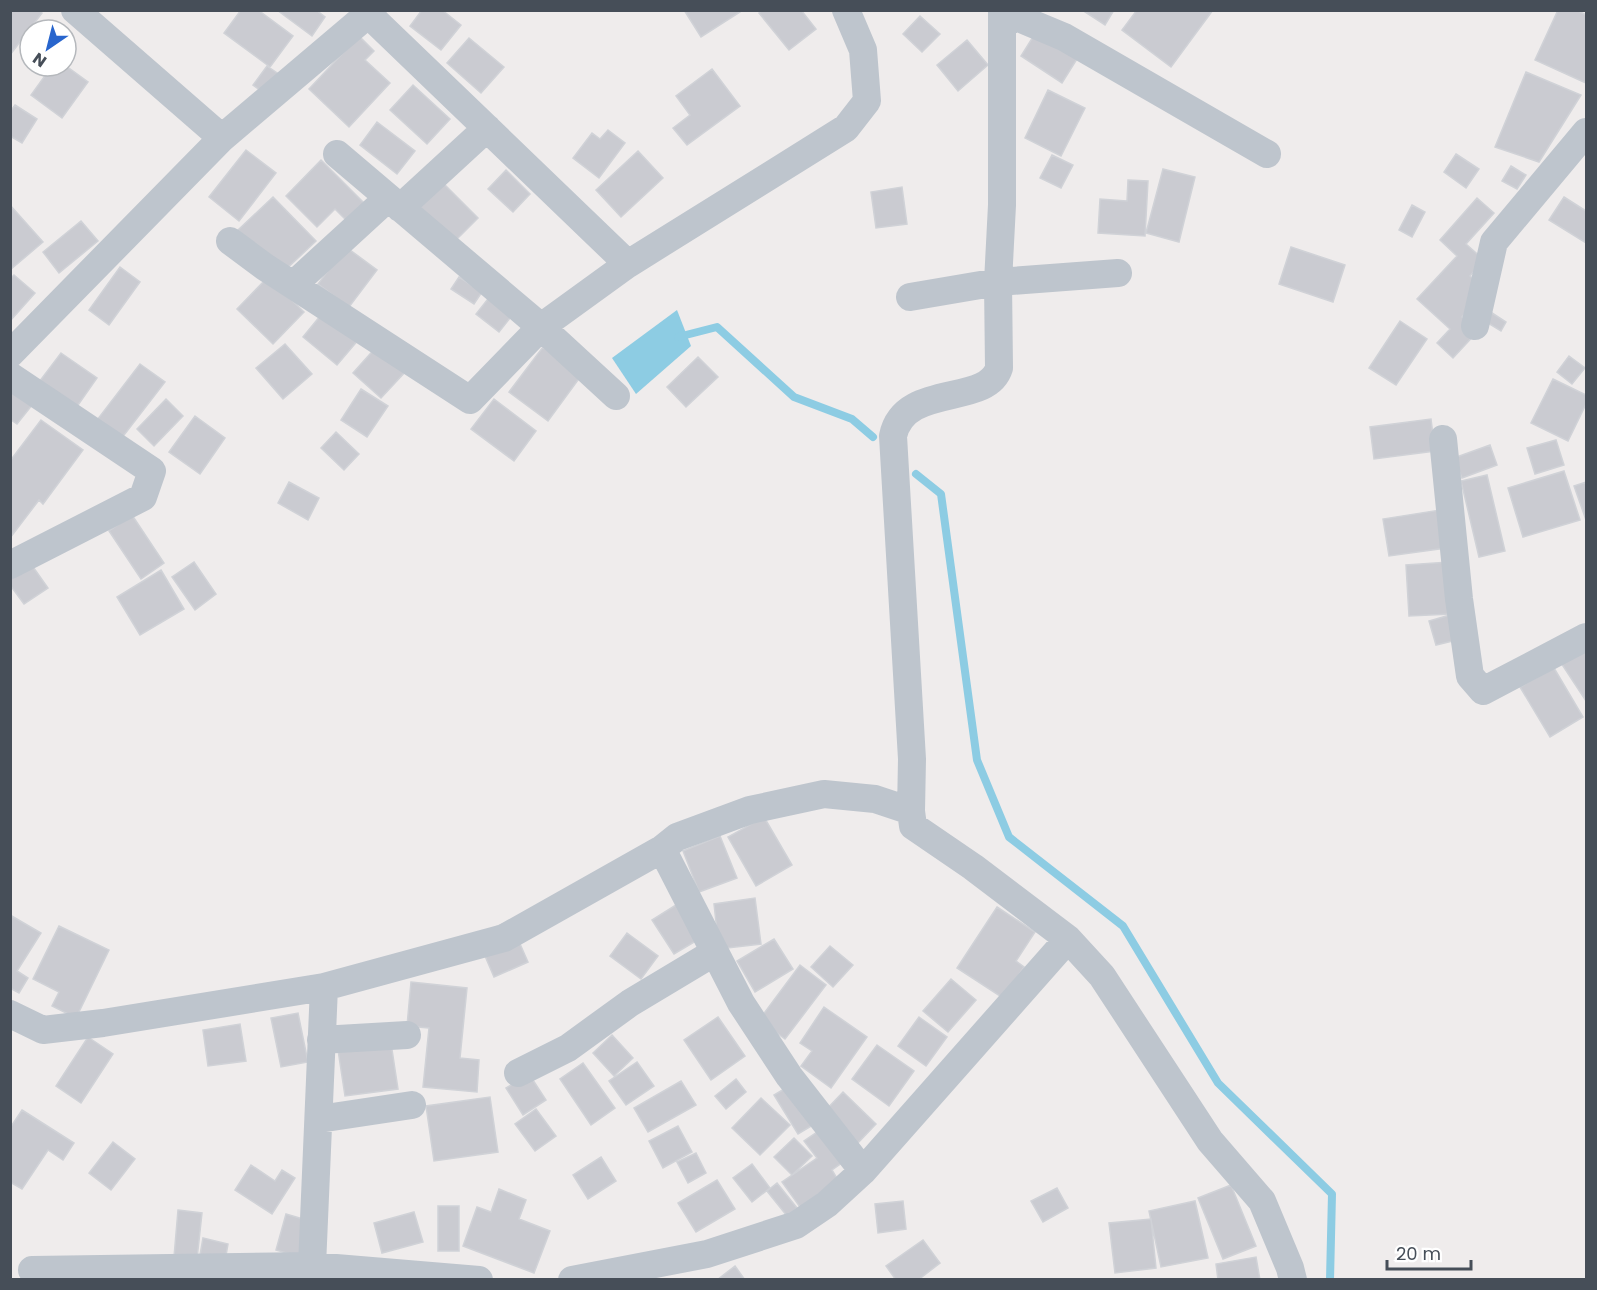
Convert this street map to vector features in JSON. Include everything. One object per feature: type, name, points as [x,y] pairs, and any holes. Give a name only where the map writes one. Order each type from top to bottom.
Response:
[{"type":"street","points":[[75,10],[222,138]]},
{"type":"street","points":[[230,241],[293,285],[470,400],[541,327],[628,264],[846,128],[867,101],[863,50],[846,10]]},
{"type":"street","points":[[1267,154],[1064,37],[1002,11],[999,368],[997,374],[987,385],[948,395],[909,409],[899,420],[893,436],[912,759],[913,826],[973,867],[1068,939],[1102,976],[1210,1141],[1262,1201],[1293,1280]]},
{"type":"street","points":[[10,354],[222,138],[371,12],[628,264]]},
{"type":"street","points":[[293,285],[487,128]]},
{"type":"street","points":[[1475,326],[1494,242],[1587,132]]},
{"type":"street","points":[[337,154],[541,327],[616,396]]},
{"type":"street","points":[[910,297],[998,282],[1118,273]]},
{"type":"street","points":[[10,376],[152,471],[143,497],[10,566]]},
{"type":"street","points":[[1443,439],[1459,599],[1470,676],[1483,691],[1587,637]]},
{"type":"street","points":[[10,1014],[43,1030],[103,1023],[324,987],[504,938],[662,849],[677,837],[750,810],[824,794],[875,799],[911,812]]},
{"type":"street","points":[[662,849],[741,1003],[789,1076],[863,1171]]},
{"type":"street","points":[[572,1280],[707,1254],[796,1225],[827,1204],[863,1171],[1068,939]]},
{"type":"street","points":[[518,1073],[568,1048],[630,1004],[715,952]]},
{"type":"street","points":[[310,1273],[324,987]]},
{"type":"street","points":[[321,1040],[407,1035]]},
{"type":"street","points":[[319,1119],[412,1105]]},
{"type":"street","points":[[32,1270],[310,1273],[478,1280]]},
{"type":"water","points":[[677,310],[691,346],[636,394],[612,358]]},
{"type":"building","points":[[10,10],[39,10],[42,13],[38,18],[18,18],[18,44],[10,55]]},
{"type":"building","points":[[241,10],[258,10],[293,36],[270,67],[224,33]]},
{"type":"building","points":[[277,10],[316,10],[325,17],[312,36]]},
{"type":"building","points":[[422,10],[442,10],[461,25],[441,50],[410,26]]},
{"type":"building","points":[[684,10],[739,10],[740,12],[701,37]]},
{"type":"building","points":[[762,10],[801,10],[816,29],[789,50],[759,13]]},
{"type":"building","points":[[1082,10],[1114,10],[1105,25]]},
{"type":"building","points":[[1137,10],[1213,10],[1171,67],[1122,30]]},
{"type":"building","points":[[1558,10],[1577,10],[1586,15],[1586,83],[1535,60]]},
{"type":"building","points":[[920,16],[940,34],[922,52],[903,34]]},
{"type":"building","points":[[1036,32],[1077,59],[1062,83],[1021,56]]},
{"type":"building","points":[[359,36],[374,51],[365,60],[390,83],[349,127],[309,89]]},
{"type":"building","points":[[469,38],[504,67],[481,93],[447,63]]},
{"type":"building","points":[[967,40],[988,65],[958,91],[937,65]]},
{"type":"building","points":[[267,66],[280,75],[265,94],[253,85]]},
{"type":"building","points":[[712,69],[740,106],[687,145],[673,128],[690,115],[676,96]]},
{"type":"building","points":[[1526,72],[1581,95],[1539,162],[1495,147]]},
{"type":"building","points":[[78,75],[88,82],[62,118],[31,95],[43,78],[78,78]]},
{"type":"building","points":[[413,85],[450,119],[427,144],[390,110]]},
{"type":"building","points":[[1048,90],[1085,108],[1061,156],[1025,138]]},
{"type":"building","points":[[15,105],[37,119],[22,143],[10,136],[10,112]]},
{"type":"building","points":[[377,122],[415,151],[397,174],[360,145]]},
{"type":"building","points":[[608,130],[625,143],[599,178],[573,158],[592,133],[600,139]]},
{"type":"building","points":[[246,150],[276,173],[239,221],[209,197]]},
{"type":"building","points":[[638,151],[663,178],[621,217],[596,190]]},
{"type":"building","points":[[1456,154],[1479,169],[1466,188],[1444,172]]},
{"type":"building","points":[[1052,155],[1073,165],[1061,188],[1040,178]]},
{"type":"building","points":[[321,160],[365,204],[347,221],[335,209],[317,227],[286,196]]},
{"type":"building","points":[[1511,166],[1526,175],[1517,189],[1502,181]]},
{"type":"building","points":[[1163,169],[1195,177],[1179,242],[1146,233]]},
{"type":"building","points":[[506,170],[530,194],[513,212],[488,189]]},
{"type":"building","points":[[1128,180],[1148,181],[1145,236],[1098,233],[1100,199],[1127,201]]},
{"type":"building","points":[[442,182],[478,218],[454,242],[418,205]]},
{"type":"building","points":[[902,187],[907,224],[876,228],[871,192]]},
{"type":"building","points":[[273,197],[316,241],[281,274],[238,230]]},
{"type":"building","points":[[1564,197],[1586,211],[1586,243],[1549,220]]},
{"type":"building","points":[[1477,198],[1494,213],[1466,244],[1484,260],[1470,276],[1486,290],[1462,317],[1478,331],[1453,358],[1437,343],[1450,329],[1417,299],[1457,256],[1440,240]]},
{"type":"building","points":[[10,205],[43,242],[10,270]]},
{"type":"building","points":[[1412,205],[1425,212],[1412,237],[1399,230]]},
{"type":"building","points":[[81,221],[98,241],[59,273],[43,252]]},
{"type":"building","points":[[346,247],[377,270],[349,307],[318,284]]},
{"type":"building","points":[[1291,247],[1345,265],[1333,302],[1279,284]]},
{"type":"building","points":[[120,267],[140,282],[109,325],[89,310]]},
{"type":"building","points":[[14,275],[35,293],[10,321],[10,279]]},
{"type":"building","points":[[268,277],[304,312],[273,344],[237,309]]},
{"type":"building","points":[[459,277],[482,292],[474,304],[451,289]]},
{"type":"building","points":[[495,290],[518,308],[499,332],[476,314]]},
{"type":"building","points":[[325,310],[359,339],[337,365],[303,337]]},
{"type":"building","points":[[1489,311],[1506,322],[1501,331],[1483,320]]},
{"type":"building","points":[[1400,321],[1427,339],[1396,385],[1369,368]]},
{"type":"building","points":[[285,344],[312,374],[283,399],[256,368]]},
{"type":"building","points":[[378,345],[407,370],[381,398],[353,373]]},
{"type":"building","points":[[543,347],[581,376],[548,421],[509,392]]},
{"type":"building","points":[[61,353],[97,378],[76,408],[39,382]]},
{"type":"building","points":[[1569,356],[1585,368],[1572,384],[1557,372]]},
{"type":"building","points":[[698,357],[718,377],[686,407],[667,387]]},
{"type":"building","points":[[140,364],[165,382],[121,439],[97,420]]},
{"type":"building","points":[[1553,379],[1586,395],[1586,404],[1568,441],[1531,423]]},
{"type":"building","points":[[10,387],[33,404],[17,424],[10,419]]},
{"type":"building","points":[[361,389],[388,406],[367,437],[341,420]]},
{"type":"building","points":[[166,399],[183,416],[154,446],[137,429]]},
{"type":"building","points":[[494,399],[536,431],[514,461],[471,429]]},
{"type":"building","points":[[195,416],[225,438],[200,474],[169,452]]},
{"type":"building","points":[[1431,419],[1435,451],[1374,459],[1370,427]]},
{"type":"building","points":[[41,420],[83,450],[43,504],[39,500],[10,538],[10,461]]},
{"type":"building","points":[[336,432],[359,454],[344,470],[321,448]]},
{"type":"building","points":[[1556,440],[1564,465],[1535,474],[1527,448]]},
{"type":"building","points":[[1490,445],[1497,465],[1462,478],[1454,458]]},
{"type":"building","points":[[1564,471],[1580,520],[1523,537],[1508,488]]},
{"type":"building","points":[[1487,475],[1505,551],[1479,557],[1461,481]]},
{"type":"building","points":[[289,482],[319,498],[308,520],[278,503]]},
{"type":"building","points":[[1586,482],[1586,520],[1574,486]]},
{"type":"building","points":[[1440,510],[1446,548],[1389,556],[1383,519]]},
{"type":"building","points":[[132,515],[164,563],[141,579],[109,531]]},
{"type":"building","points":[[194,562],[216,594],[195,610],[172,577]]},
{"type":"building","points":[[1449,562],[1451,614],[1409,616],[1406,565]]},
{"type":"building","points":[[31,564],[48,588],[24,604],[10,585],[10,579]]},
{"type":"building","points":[[161,570],[184,609],[140,635],[117,597]]},
{"type":"building","points":[[1450,615],[1457,640],[1436,645],[1429,621]]},
{"type":"building","points":[[1586,646],[1586,701],[1561,663]]},
{"type":"building","points":[[1554,668],[1583,717],[1550,737],[1520,687]]},
{"type":"building","points":[[764,817],[792,865],[756,886],[728,837]]},
{"type":"building","points":[[720,836],[737,878],[699,892],[683,851]]},
{"type":"building","points":[[755,898],[761,944],[719,949],[714,904]]},
{"type":"building","points":[[679,903],[701,938],[674,954],[652,920]]},
{"type":"building","points":[[997,907],[1035,932],[1016,961],[1024,967],[1003,998],[957,968]]},
{"type":"building","points":[[10,915],[41,933],[17,971],[28,978],[19,993],[10,988]]},
{"type":"building","points":[[510,921],[528,962],[494,977],[476,935]]},
{"type":"building","points":[[59,926],[109,950],[76,1018],[52,1006],[59,992],[33,979]]},
{"type":"building","points":[[627,933],[658,956],[641,979],[610,956]]},
{"type":"building","points":[[774,939],[793,969],[755,992],[737,961]]},
{"type":"building","points":[[830,946],[853,965],[833,987],[811,967]]},
{"type":"building","points":[[800,965],[826,985],[785,1039],[759,1020]]},
{"type":"building","points":[[951,979],[976,1000],[948,1032],[923,1011]]},
{"type":"building","points":[[411,982],[467,988],[460,1058],[479,1060],[477,1092],[423,1087],[429,1028],[407,1026]]},
{"type":"building","points":[[824,1007],[867,1037],[831,1088],[801,1066],[812,1051],[800,1043]]},
{"type":"building","points":[[298,1013],[308,1062],[281,1067],[271,1018]]},
{"type":"building","points":[[718,1017],[745,1056],[711,1080],[684,1040]]},
{"type":"building","points":[[919,1017],[947,1037],[926,1066],[898,1046]]},
{"type":"building","points":[[240,1024],[246,1061],[208,1066],[203,1030]]},
{"type":"building","points":[[612,1035],[633,1058],[614,1076],[593,1053]]},
{"type":"building","points":[[88,1037],[113,1054],[81,1103],[56,1086]]},
{"type":"building","points":[[391,1043],[398,1089],[345,1096],[338,1050]]},
{"type":"building","points":[[877,1045],[914,1071],[889,1106],[852,1079]]},
{"type":"building","points":[[637,1062],[654,1086],[626,1105],[609,1081]]},
{"type":"building","points":[[583,1063],[615,1108],[591,1125],[560,1079]]},
{"type":"building","points":[[529,1074],[546,1100],[523,1115],[506,1088]]},
{"type":"building","points":[[736,1079],[746,1092],[726,1109],[715,1096]]},
{"type":"building","points":[[681,1081],[696,1105],[648,1132],[634,1108]]},
{"type":"building","points":[[789,1086],[813,1125],[798,1134],[774,1095]]},
{"type":"building","points":[[843,1092],[876,1124],[856,1145],[823,1113]]},
{"type":"building","points":[[490,1097],[498,1152],[434,1161],[426,1106]]},
{"type":"building","points":[[761,1098],[790,1125],[760,1155],[732,1128]]},
{"type":"building","points":[[536,1109],[556,1136],[535,1151],[515,1124]]},
{"type":"building","points":[[22,1110],[74,1143],[63,1160],[48,1150],[22,1189],[10,1182],[10,1128]]},
{"type":"building","points":[[678,1126],[692,1152],[663,1168],[649,1141]]},
{"type":"building","points":[[823,1128],[846,1160],[832,1170],[838,1180],[800,1207],[782,1182],[817,1158],[804,1141]]},
{"type":"building","points":[[794,1138],[812,1156],[792,1175],[774,1157]]},
{"type":"building","points":[[113,1142],[135,1159],[111,1190],[89,1173]]},
{"type":"building","points":[[696,1153],[706,1173],[688,1183],[677,1162]]},
{"type":"building","points":[[601,1157],[616,1181],[588,1199],[573,1175]]},
{"type":"building","points":[[752,1164],[770,1188],[752,1202],[733,1178]]},
{"type":"building","points":[[251,1165],[275,1181],[282,1170],[295,1178],[272,1214],[235,1190]]},
{"type":"building","points":[[717,1180],[735,1209],[696,1232],[678,1203]]},
{"type":"building","points":[[777,1183],[797,1208],[787,1216],[767,1191]]},
{"type":"building","points":[[1231,1185],[1256,1246],[1223,1259],[1198,1198]]},
{"type":"building","points":[[1057,1188],[1068,1208],[1043,1222],[1031,1201]]},
{"type":"building","points":[[499,1189],[526,1200],[519,1219],[550,1231],[534,1273],[463,1246],[477,1207],[491,1212]]},
{"type":"building","points":[[903,1201],[906,1229],[878,1233],[875,1204]]},
{"type":"building","points":[[1195,1201],[1208,1258],[1161,1267],[1149,1211]]},
{"type":"building","points":[[438,1206],[459,1206],[459,1251],[438,1251]]},
{"type":"building","points":[[178,1210],[202,1213],[197,1259],[174,1257]]},
{"type":"building","points":[[414,1212],[423,1242],[382,1253],[374,1223]]},
{"type":"building","points":[[286,1214],[310,1221],[300,1257],[276,1250]]},
{"type":"building","points":[[1151,1219],[1156,1268],[1115,1273],[1109,1223]]},
{"type":"building","points":[[203,1238],[228,1244],[225,1261],[200,1255]]},
{"type":"building","points":[[923,1240],[940,1263],[918,1280],[896,1280],[886,1266]]},
{"type":"building","points":[[1256,1257],[1260,1280],[1218,1280],[1216,1264]]},
{"type":"building","points":[[735,1266],[745,1280],[717,1280]]},
{"type":"waterway","points":[[678,337],[717,327],[794,397],[852,419],[873,437]]},
{"type":"waterway","points":[[916,474],[941,494],[977,760],[1009,837],[1123,926],[1218,1083],[1332,1194],[1330,1280]]}]
